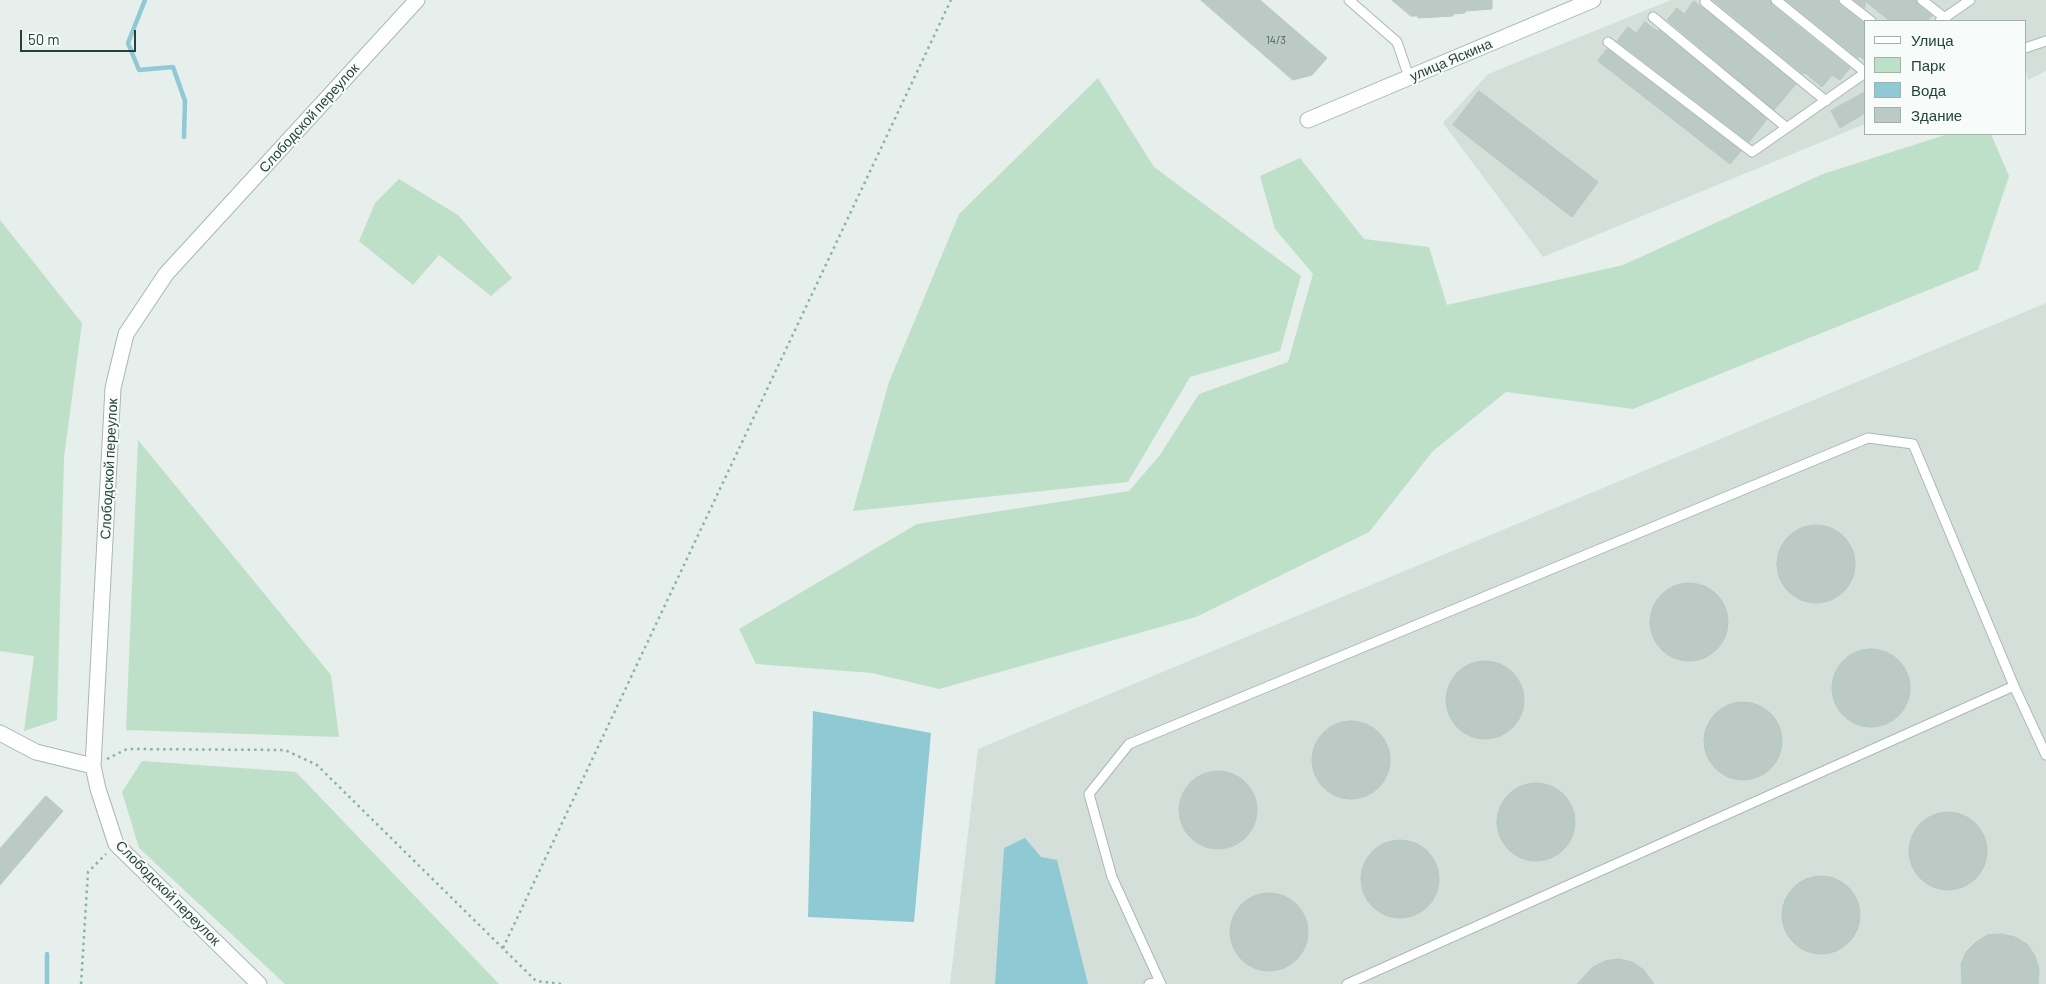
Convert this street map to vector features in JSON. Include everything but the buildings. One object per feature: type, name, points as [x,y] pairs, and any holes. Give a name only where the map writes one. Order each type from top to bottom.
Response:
[{"type":"street","name":"Слободской переулок","points":[[260,984],[116,844],[98,790],[93,766],[113,388],[126,334],[166,274],[416,0]]},
{"type":"street","name":"улица Яскина","points":[[1308,120],[1593,0]]},
{"type":"street","points":[[0,732],[36,752],[93,766]]},
{"type":"lane","points":[[1349,0],[1397,42],[1409,77]]},
{"type":"lane","points":[[1776,0],[1864,72]]},
{"type":"lane","points":[[1844,0],[1870,20]]},
{"type":"lane","points":[[1922,0],[1942,20],[1970,0]]},
{"type":"lane","points":[[1705,2],[1826,100]]},
{"type":"lane","points":[[1652,17],[1787,128]]},
{"type":"lane","points":[[2026,48],[2046,40]]},
{"type":"lane","points":[[1608,42],[1752,152],[1864,74]]},
{"type":"lane","points":[[1149,984],[1161,983],[1112,877],[1089,794],[1129,744],[1868,438],[1913,444],[2014,686],[2046,755]]},
{"type":"lane","points":[[1347,984],[2014,686]]},
{"type":"path","points":[[503,948],[951,0]]},
{"type":"path","points":[[93,766],[127,748],[285,750],[318,765],[536,981],[562,984]]},
{"type":"path","points":[[81,984],[88,872],[116,844]]},
{"type":"shaded area","points":[[1671,0],[2046,0],[2046,71],[2028,80],[2026,71],[2026,20],[1864,20],[1864,124],[1543,257],[1443,123],[1488,74]]},
{"type":"shaded area","points":[[2046,303],[2046,984],[950,984],[978,749]]},
{"type":"green space","points":[[1098,78],[1154,167],[1301,276],[1280,351],[1190,377],[1128,482],[853,511],[889,382],[959,214]]},
{"type":"green space","points":[[1945,135],[1991,135],[2009,176],[1978,270],[1633,409],[1506,392],[1433,451],[1369,532],[1196,617],[939,689],[872,673],[756,664],[739,629],[917,524],[1129,491],[1160,455],[1199,394],[1288,362],[1313,274],[1275,229],[1260,176],[1300,158],[1364,239],[1429,247],[1447,305],[1623,265],[1823,174]]},
{"type":"green space","points":[[399,179],[458,215],[512,278],[491,296],[439,255],[413,285],[359,241],[375,203]]},
{"type":"green space","points":[[0,220],[82,323],[64,457],[57,720],[24,731],[34,656],[0,651]]},
{"type":"green space","points":[[138,440],[331,675],[339,737],[126,730]]},
{"type":"green space","points":[[142,761],[296,772],[499,984],[285,984],[139,848],[122,792]]},
{"type":"water","points":[[813,711],[931,733],[914,922],[808,917]]},
{"type":"water","points":[[1025,838],[1041,857],[1057,860],[1088,984],[995,984],[1004,848]]},
{"type":"waterway","points":[[145,0],[128,43],[139,70],[173,67],[185,101],[184,137]]},
{"type":"waterway","points":[[47,954],[47,984]]}]
